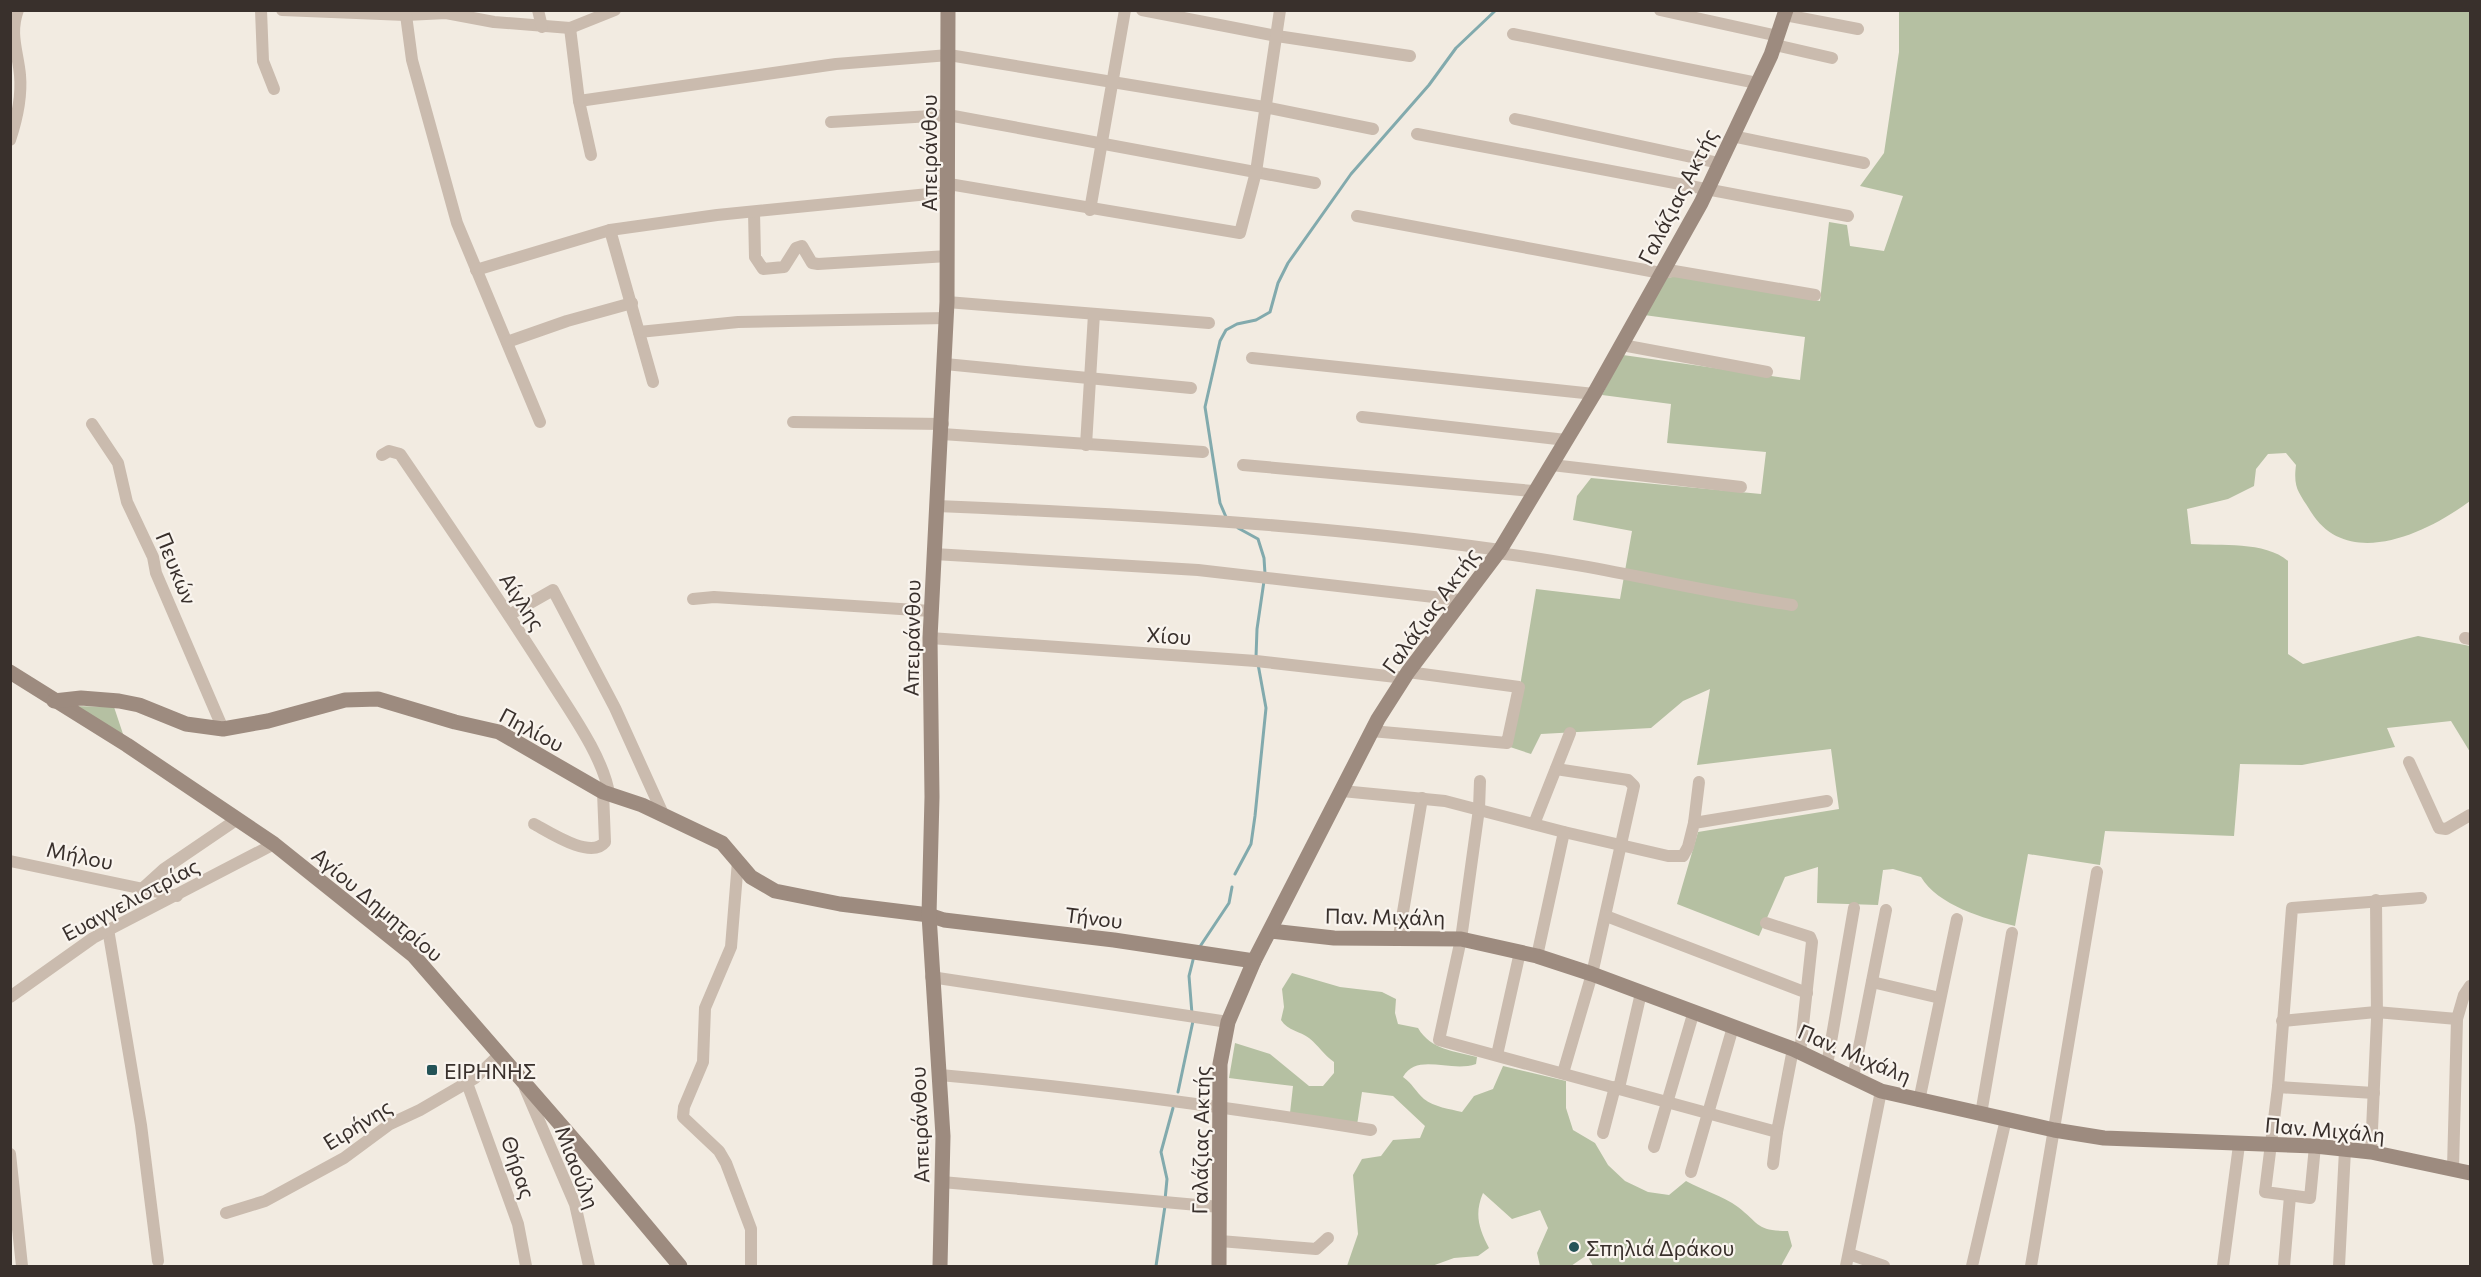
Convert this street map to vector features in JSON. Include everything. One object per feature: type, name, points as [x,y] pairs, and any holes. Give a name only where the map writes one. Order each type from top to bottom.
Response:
[{"type":"street","points":[[10,140],[21,93],[13,30],[18,10]]},
{"type":"street","points":[[261,10],[263,61],[274,89]]},
{"type":"street","points":[[282,10],[406,15],[460,14],[494,22],[570,28],[615,10]]},
{"type":"street","points":[[538,10],[542,27]]},
{"type":"street","name":"Απειράνθου","points":[[940,1266],[943,1136],[931,977],[929,915],[932,797],[930,638],[947,302],[950,55],[948,10]]},
{"type":"street","points":[[1090,210],[1125,10]]},
{"type":"street","points":[[1142,10],[1277,36],[1410,56]]},
{"type":"street","points":[[476,270],[610,230],[949,188],[1240,233],[1256,172],[1280,10]]},
{"type":"street","points":[[1660,10],[1776,40],[1832,58]]},
{"type":"street","points":[[1786,13],[1858,29]]},
{"type":"street","name":"Γαλάζιας Ακτής","points":[[1219,1266],[1220,1064],[1228,1022],[1254,962],[1371,731],[1407,675],[1498,551],[1533,491],[1552,465],[1622,345],[1707,190],[1757,83],[1786,13]]},
{"type":"street","points":[[406,15],[412,60],[457,223],[540,422]]},
{"type":"street","points":[[570,28],[579,101],[591,155]]},
{"type":"street","points":[[1513,34],[1757,83]]},
{"type":"street","points":[[579,101],[836,63],[950,55],[1264,107],[1373,129]]},
{"type":"street","points":[[831,122],[948,115],[1316,183]]},
{"type":"street","points":[[1515,119],[1719,163]]},
{"type":"street","points":[[1417,134],[1848,216]]},
{"type":"street","points":[[1732,136],[1864,163]]},
{"type":"street","points":[[754,212],[755,257],[763,269],[784,267],[796,248],[802,246],[813,263],[818,264],[948,256]]},
{"type":"street","points":[[1357,216],[1661,273],[1674,271],[1815,295]]},
{"type":"street","points":[[610,230],[653,382]]},
{"type":"street","points":[[947,302],[1209,323]]},
{"type":"street","points":[[507,342],[567,321],[632,303]]},
{"type":"street","points":[[1086,445],[1092,380],[1094,314]]},
{"type":"street","points":[[639,332],[738,322],[946,318]]},
{"type":"street","points":[[1622,345],[1767,372]]},
{"type":"street","points":[[1252,358],[1594,394]]},
{"type":"street","points":[[945,364],[1191,388]]},
{"type":"street","points":[[1362,417],[1566,440]]},
{"type":"street","points":[[793,422],[942,429],[1086,445],[1203,452]]},
{"type":"street","name":"Πευκών","points":[[92,424],[118,463],[127,502],[153,557],[156,573],[223,729]]},
{"type":"street","name":"Αίγλης","points":[[382,455],[389,451],[400,454],[509,615],[586,740],[603,772],[606,793],[605,842],[601,847],[594,849],[576,845],[534,824]]},
{"type":"street","points":[[1244,465],[1533,491]]},
{"type":"street","points":[[1552,465],[1741,487]]},
{"type":"street","points":[[938,506],[1275,524],[1382,533],[1579,565],[1634,578],[1792,605]]},
{"type":"street","points":[[934,554],[1198,570],[1460,600]]},
{"type":"street","points":[[509,615],[553,590],[615,708],[663,814]]},
{"type":"street","points":[[693,599],[714,597],[931,611]]},
{"type":"street","name":"Χίου","points":[[930,638],[1256,661],[1519,687],[1507,743],[1371,731]]},
{"type":"street","name":"Αγίου Δημητρίου","points":[[14,677],[127,745],[274,844],[414,956],[680,1266]]},
{"type":"street","name":"Πηλίου","points":[[54,701],[81,698],[119,700],[139,705],[186,724],[223,729],[268,721],[345,700],[378,699],[455,722],[499,732],[606,793],[663,814],[722,843],[752,877],[775,891],[840,904],[929,915]]},
{"type":"street","points":[[1534,824],[1570,734]]},
{"type":"street","points":[[2409,762],[2439,828],[2446,829],[2470,815]]},
{"type":"street","points":[[1556,769],[1633,782],[1606,916],[1592,974],[1563,1073]]},
{"type":"street","points":[[1480,781],[1479,809],[1461,939],[1439,1040],[1777,1132]]},
{"type":"street","points":[[1342,791],[1422,798],[1479,809],[1564,832],[1668,856],[1683,856],[1694,823],[1699,782]]},
{"type":"street","points":[[1399,936],[1422,798]]},
{"type":"street","points":[[1694,823],[1827,801]]},
{"type":"street","points":[[142,889],[164,869],[236,820]]},
{"type":"street","points":[[1537,956],[1564,832]]},
{"type":"street","name":"Ευαγγελιστρίας","points":[[10,997],[77,948],[108,929],[177,896],[274,844]]},
{"type":"street","name":"Μήλου","points":[[10,861],[177,896]]},
{"type":"street","points":[[738,861],[731,947],[705,1008],[703,1062],[684,1107],[683,1117],[719,1150],[726,1163],[751,1229],[751,1266]]},
{"type":"street","points":[[2031,1266],[2097,872]]},
{"type":"street","points":[[2315,1146],[2310,1198],[2265,1192],[2278,1087],[2292,908],[2421,898]]},
{"type":"street","points":[[2371,1152],[2376,1012],[2376,900]]},
{"type":"street","points":[[1827,1065],[1854,908]]},
{"type":"street","points":[[1853,1078],[1886,910]]},
{"type":"street","name":"Τήνου","points":[[929,915],[944,920],[1114,940],[1254,962]]},
{"type":"street","points":[[1606,916],[1807,993]]},
{"type":"street","points":[[1919,1101],[1957,919]]},
{"type":"street","points":[[1766,923],[1810,937],[1812,942],[1807,993],[1777,1132],[1773,1164]]},
{"type":"street","points":[[108,929],[141,1125],[158,1261]]},
{"type":"street","name":"Παν. Μιχάλη","points":[[1271,931],[1334,938],[1399,936],[1461,939],[1537,956],[1694,1011],[1796,1051],[1881,1091],[2054,1130],[2104,1138],[2191,1140],[2239,1145],[2315,1146],[2371,1152],[2470,1173]]},
{"type":"street","points":[[1981,1114],[2012,933]]},
{"type":"street","points":[[1497,1055],[1520,952]]},
{"type":"street","points":[[931,977],[1228,1022]]},
{"type":"street","points":[[1872,982],[1940,998]]},
{"type":"street","points":[[2453,1168],[2457,1019],[2464,995],[2470,986]]},
{"type":"street","points":[[1603,1133],[1641,993]]},
{"type":"street","points":[[1654,1147],[1694,1011]]},
{"type":"street","points":[[2282,1021],[2376,1012],[2457,1019]]},
{"type":"street","points":[[1691,1172],[1733,1027]]},
{"type":"street","name":"Ειρήνης","points":[[226,1213],[266,1201],[344,1158],[390,1124],[467,1083],[500,1054]]},
{"type":"street","points":[[940,1075],[1083,1088],[1371,1130]]},
{"type":"street","points":[[2457,1079],[2470,1079]]},
{"type":"street","name":"Θήρας","points":[[467,1083],[518,1224],[526,1266]]},
{"type":"street","name":"Μιαούλη","points":[[524,1084],[575,1204],[589,1266]]},
{"type":"street","points":[[2278,1087],[2374,1093]]},
{"type":"street","points":[[1846,1266],[1881,1091]]},
{"type":"street","points":[[1972,1266],[2006,1119]]},
{"type":"street","points":[[2223,1266],[2239,1145]]},
{"type":"street","points":[[2338,1266],[2345,1150]]},
{"type":"street","points":[[10,1154],[22,1266]]},
{"type":"street","points":[[942,1182],[1220,1207]]},
{"type":"street","points":[[2284,1266],[2290,1196]]},
{"type":"street","points":[[1220,1241],[1316,1249],[1328,1238]]},
{"type":"street","points":[[1849,1254],[1884,1266]]},
{"type":"green space","points":[[1899,11],[2470,11],[2470,501],[2432,525],[2411,534],[2388,541],[2366,543],[2345,540],[2327,530],[2311,512],[2296,485],[2296,465],[2286,453],[2268,454],[2256,469],[2254,486],[2228,499],[2187,509],[2191,544],[2255,547],[2267,550],[2288,561],[2288,654],[2303,664],[2418,636],[2470,646],[2470,752],[2451,721],[2387,728],[2395,747],[2302,765],[2240,764],[2234,836],[2105,831],[2100,865],[2028,854],[2015,926],[1950,903],[1928,887],[1921,877],[1893,869],[1883,870],[1878,905],[1817,903],[1818,867],[1785,877],[1759,936],[1677,904],[1698,832],[1839,809],[1831,749],[1697,765],[1710,689],[1683,701],[1651,728],[1541,734],[1531,754],[1510,747],[1536,589],[1620,599],[1632,531],[1573,520],[1577,496],[1591,478],[1761,494],[1766,452],[1667,443],[1671,404],[1602,395],[1623,355],[1800,380],[1805,337],[1644,315],[1667,278],[1677,276],[1820,301],[1829,222],[1847,225],[1850,246],[1884,251],[1903,196],[1860,186],[1884,153],[1899,52]]},
{"type":"green space","points":[[72,706],[114,707],[124,737]]},
{"type":"green space","points":[[1292,973],[1340,987],[1382,992],[1396,999],[1395,1013],[1398,1024],[1418,1028],[1429,1041],[1444,1049],[1477,1057],[1476,1064],[1466,1066],[1425,1064],[1409,1070],[1403,1077],[1432,1104],[1462,1112],[1474,1096],[1493,1089],[1503,1066],[1566,1081],[1566,1108],[1573,1130],[1595,1143],[1608,1165],[1625,1181],[1648,1192],[1669,1195],[1686,1181],[1732,1203],[1764,1228],[1788,1231],[1792,1246],[1781,1266],[1593,1266],[1587,1255],[1571,1266],[1540,1266],[1537,1253],[1548,1228],[1540,1210],[1512,1219],[1483,1193],[1478,1215],[1489,1248],[1478,1256],[1454,1258],[1432,1266],[1347,1266],[1358,1234],[1353,1175],[1362,1159],[1381,1156],[1393,1140],[1420,1138],[1425,1126],[1393,1096],[1362,1092],[1357,1125],[1290,1113],[1293,1086],[1229,1078],[1235,1043],[1270,1054],[1309,1086],[1323,1086],[1334,1073],[1334,1062],[1309,1038],[1287,1026],[1281,1020],[1284,1007],[1282,989]]},
{"type":"waterway","points":[[1226,517],[1220,503],[1205,407],[1220,341],[1226,330],[1237,324],[1256,320],[1270,312],[1278,283],[1288,263],[1351,174],[1429,85],[1456,48],[1496,10]]},
{"type":"waterway","points":[[1238,528],[1258,539],[1264,558],[1265,574]]},
{"type":"waterway","points":[[1256,657],[1257,629],[1264,581]]},
{"type":"waterway","points":[[1235,874],[1251,844],[1255,816],[1266,708],[1258,664]]},
{"type":"waterway","points":[[1199,948],[1229,903],[1232,887]]},
{"type":"waterway","points":[[1192,1014],[1189,976],[1194,956]]},
{"type":"waterway","points":[[1178,1092],[1193,1021]]},
{"type":"waterway","points":[[1165,1200],[1167,1179],[1161,1152],[1173,1108]]},
{"type":"waterway","points":[[1156,1266],[1165,1206]]},
{"type":"place","name":"ΕΙΡΗΝΗΣ","points":[[432,1070]]},
{"type":"place","name":"Σπηλιά Δράκου","points":[[1574,1247]]}]
